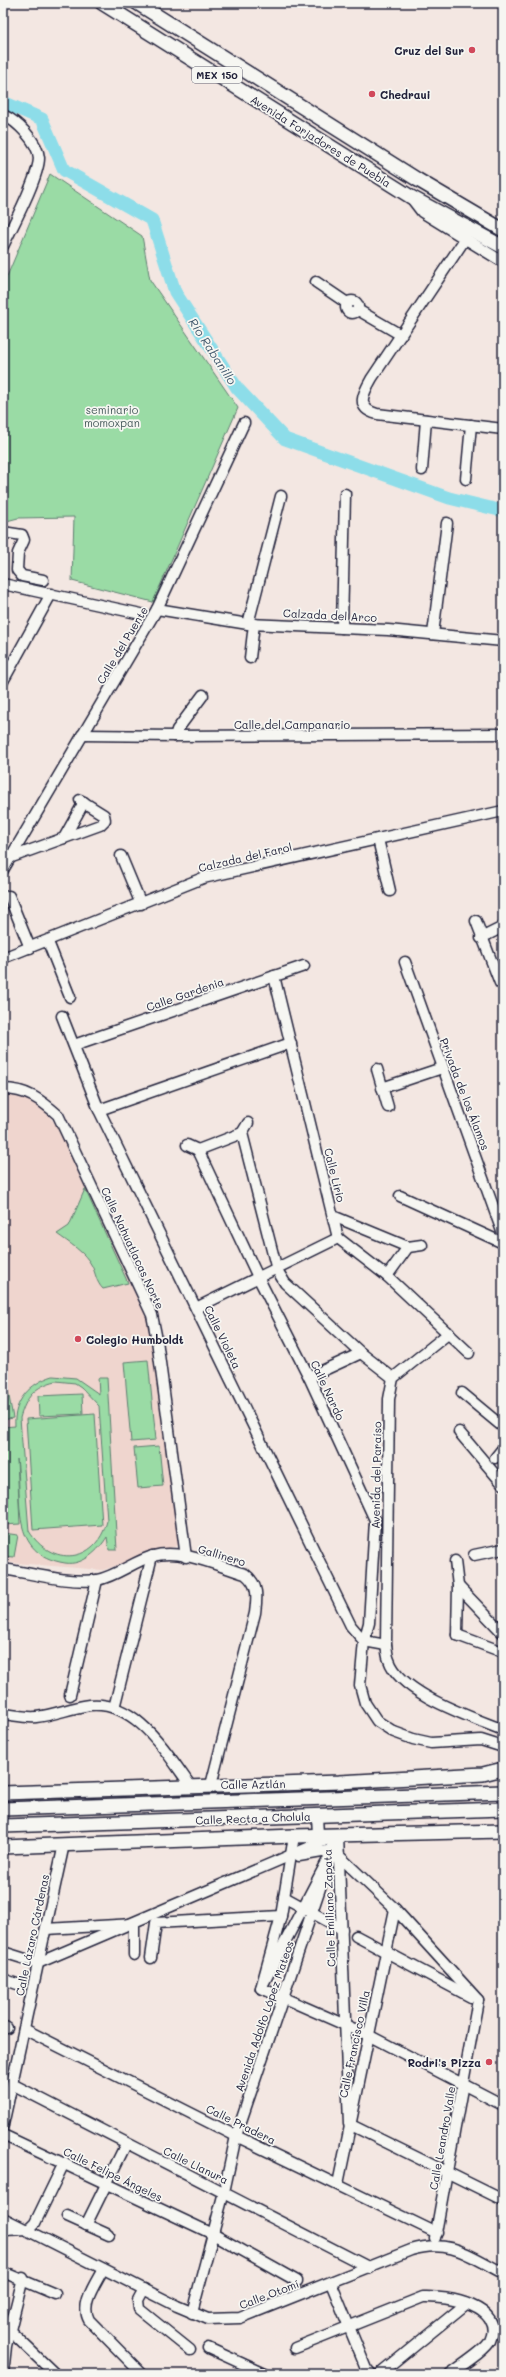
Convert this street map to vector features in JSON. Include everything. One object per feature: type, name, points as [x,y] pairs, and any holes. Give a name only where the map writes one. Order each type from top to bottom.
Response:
[{"type":"main road","name":"Avenida Forjadores de Puebla","points":[[102,3],[411,197],[503,247]]},
{"type":"main road","name":"Avenida Forjadores de Puebla","points":[[137,3],[418,180],[503,230]]},
{"type":"main road","name":"Calle Aztlán","points":[[3,1793],[190,1785],[339,1782],[483,1774],[503,1769]]},
{"type":"main road","points":[[79,1790],[109,1806]]},
{"type":"main road","name":"Calle Recta a Cholula","points":[[3,1809],[503,1792]]},
{"type":"main road","name":"Calle Recta a Cholula","points":[[3,1826],[503,1809]]},
{"type":"main road","points":[[270,1817],[318,1837]]},
{"type":"main road","name":"Calle Recta a Cholula","points":[[3,1847],[294,1836],[318,1837],[338,1835],[503,1832]]},
{"type":"street","points":[[3,115],[19,126],[32,142],[39,156],[36,172],[3,246]]},
{"type":"street","points":[[411,197],[422,212],[503,262]]},
{"type":"street","points":[[464,239],[363,394],[363,403],[365,408],[377,414],[503,429]]},
{"type":"street","points":[[316,282],[347,303],[347,311],[355,313],[358,310],[401,335]]},
{"type":"street","points":[[422,470],[426,420]]},
{"type":"street","name":"Calle del Puente","points":[[3,870],[157,609],[244,423]]},
{"type":"street","points":[[466,479],[471,425]]},
{"type":"street","points":[[342,628],[345,494]]},
{"type":"street","points":[[250,658],[251,624],[281,496]]},
{"type":"street","points":[[433,634],[447,523]]},
{"type":"street","points":[[3,532],[22,535],[24,540],[18,553],[17,570],[22,576],[43,580]]},
{"type":"street","points":[[3,584],[141,614]]},
{"type":"street","points":[[3,681],[51,594]]},
{"type":"street","name":"Calzada del Arco","points":[[157,609],[251,624],[433,634],[503,641]]},
{"type":"street","points":[[175,736],[177,730],[202,695]]},
{"type":"street","name":"Calle del Campanario","points":[[82,735],[175,736],[503,734]]},
{"type":"street","points":[[12,856],[64,838],[100,825],[105,820],[104,815],[82,801],[64,838]]},
{"type":"street","name":"Calzada del Farol","points":[[3,958],[48,942],[203,878],[503,811]]},
{"type":"street","points":[[378,839],[390,891]]},
{"type":"street","points":[[120,856],[141,904]]},
{"type":"street","points":[[10,896],[30,948]]},
{"type":"street","points":[[476,921],[481,938],[500,983],[503,985]]},
{"type":"street","points":[[481,938],[503,927]]},
{"type":"street","points":[[48,942],[70,997]]},
{"type":"street","name":"Privada de los Álamos","points":[[405,962],[442,1068],[487,1184],[503,1234]]},
{"type":"street","name":"Calle Gardenia","points":[[74,1045],[304,966]]},
{"type":"street","name":"Calle Lirio","points":[[274,976],[338,1238]]},
{"type":"street","name":"Calle Violeta","points":[[62,1016],[99,1110],[351,1626],[364,1641]]},
{"type":"street","points":[[99,1110],[291,1043]]},
{"type":"street","points":[[382,1088],[442,1068]]},
{"type":"street","points":[[377,1069],[388,1107]]},
{"type":"street","name":"Calle Nahuatlacas Norte","points":[[3,1089],[17,1089],[36,1096],[58,1115],[152,1314],[157,1340],[186,1557]]},
{"type":"street","points":[[187,1145],[198,1150],[242,1133],[248,1123]]},
{"type":"street","points":[[242,1133],[277,1270],[285,1283],[361,1353],[394,1378],[449,1333]]},
{"type":"street","name":"Calle Nardo","points":[[198,1150],[258,1277],[309,1377],[376,1520],[370,1623],[364,1641],[360,1685],[365,1703],[377,1721],[394,1732],[425,1742],[488,1741],[503,1747]]},
{"type":"street","points":[[400,1196],[503,1243]]},
{"type":"street","points":[[333,1216],[408,1247],[422,1245]]},
{"type":"street","points":[[196,1308],[258,1277],[277,1270],[338,1238],[387,1276],[469,1353]]},
{"type":"street","points":[[387,1276],[408,1247]]},
{"type":"street","points":[[309,1377],[361,1353]]},
{"type":"street","name":"Avenida del Paraíso","points":[[394,1378],[389,1399],[386,1645],[389,1661],[400,1676],[417,1692],[501,1729]]},
{"type":"street","points":[[462,1394],[503,1427]]},
{"type":"street","points":[[458,1432],[503,1484]]},
{"type":"street","points":[[495,1458],[503,1448]]},
{"type":"street","points":[[376,1520],[388,1520]]},
{"type":"street","points":[[474,1555],[503,1549]]},
{"type":"street","name":"Gallinero","points":[[3,1569],[69,1579],[97,1580],[152,1556],[163,1554],[186,1557],[245,1574],[257,1589],[255,1613],[211,1785]]},
{"type":"street","points":[[114,1708],[152,1556]]},
{"type":"street","points":[[455,1560],[458,1586],[452,1637],[503,1652]]},
{"type":"street","points":[[70,1695],[97,1580]]},
{"type":"street","points":[[458,1586],[503,1633]]},
{"type":"street","points":[[364,1641],[386,1645]]},
{"type":"street","points":[[3,1714],[35,1717],[90,1705],[114,1708],[138,1721],[160,1744],[190,1785]]},
{"type":"street","points":[[488,1741],[501,1729]]},
{"type":"street","points":[[317,1816],[318,1837],[395,1909],[478,2000]]},
{"type":"street","name":"Avenida Adolfo López Mateos","points":[[261,1988],[307,1910],[334,1851],[338,1835]]},
{"type":"street","name":"Avenida Adolfo López Mateos","points":[[261,1988],[281,1916],[294,1836]]},
{"type":"street","name":"Calle Emiliano Zapata","points":[[38,1963],[291,1856],[318,1837]]},
{"type":"street","name":"Calle Lázaro Cárdenas","points":[[3,2125],[64,1844]]},
{"type":"street","points":[[291,1856],[334,1851]]},
{"type":"street","name":"Calle Emiliano Zapata","points":[[334,1851],[342,1929],[350,2124]]},
{"type":"street","points":[[284,1897],[342,1929]]},
{"type":"street","name":"Calle Francisco Villa","points":[[338,2184],[395,1909]]},
{"type":"street","name":"Avenida Adolfo López Mateos","points":[[192,2313],[224,2192],[236,2136],[283,1997],[307,1910]]},
{"type":"street","points":[[152,1958],[156,1923],[281,1916]]},
{"type":"street","points":[[46,1929],[132,1924],[134,1955]]},
{"type":"street","points":[[356,1936],[478,2000]]},
{"type":"street","points":[[3,1952],[38,1963]]},
{"type":"street","points":[[3,1979],[17,1984]]},
{"type":"street","points":[[261,1988],[368,2035],[503,2105]]},
{"type":"street","name":"Calle Leandro Valle","points":[[437,2233],[478,2000]]},
{"type":"street","name":"Calle Pradera","points":[[24,2029],[236,2136],[437,2233]]},
{"type":"street","name":"Calle Llanura","points":[[12,2084],[126,2144],[224,2192],[370,2268]]},
{"type":"street","points":[[350,2124],[449,2171],[503,2200]]},
{"type":"street","name":"Calle Felipe Ángeles","points":[[3,2135],[213,2234],[297,2281]]},
{"type":"street","points":[[86,2225],[105,2183],[126,2144]]},
{"type":"street","points":[[3,2230],[29,2229],[35,2223],[64,2163]]},
{"type":"street","points":[[67,2216],[109,2235]]},
{"type":"street","name":"Calle Otomí","points":[[3,2218],[29,2229],[103,2269],[192,2313],[208,2318],[240,2318],[370,2268],[411,2250],[433,2244],[457,2250],[503,2273]]},
{"type":"street","points":[[433,2244],[437,2233]]},
{"type":"street","points":[[103,2269],[86,2304],[85,2312],[89,2320],[142,2374]]},
{"type":"street","points":[[10,2275],[23,2278],[55,2294]]},
{"type":"street","points":[[4,2374],[10,2331],[23,2278]]},
{"type":"street","points":[[331,2283],[366,2368],[371,2374]]},
{"type":"street","points":[[144,2289],[138,2300],[139,2309],[190,2350]]},
{"type":"street","points":[[295,2348],[424,2297],[438,2296],[481,2310],[492,2320],[494,2330],[490,2342],[450,2374]]},
{"type":"street","points":[[380,2374],[466,2304]]},
{"type":"street","points":[[10,2331],[55,2374]]},
{"type":"street","points":[[208,2348],[265,2374]]},
{"type":"shaded area","name":"Colegio Humboldt","points":[[3,1093],[39,1104],[61,1131],[152,1327],[182,1544],[103,1570],[3,1562]]},
{"type":"green space","name":"seminario momoxpan","points":[[50,174],[142,236],[150,280],[238,408],[153,602],[72,581],[74,517],[18,518],[3,522],[3,286]]},
{"type":"green space","points":[[85,1189],[128,1283],[103,1289],[97,1281],[92,1266],[85,1256],[57,1234],[69,1226]]},
{"type":"green space","points":[[148,1360],[156,1440],[131,1442],[124,1362]]},
{"type":"green space","points":[[53,1376],[76,1378],[99,1394],[98,1378],[107,1378],[117,1550],[109,1550],[107,1537],[100,1547],[90,1556],[84,1560],[72,1563],[65,1563],[47,1558],[34,1549],[26,1537],[20,1508],[17,1459],[20,1524],[3,1525],[3,1427],[15,1426],[15,1417],[20,1401],[30,1388]],"holes":[[[56,1381],[75,1383],[81,1387],[99,1406],[107,1521],[101,1535],[93,1546],[83,1553],[72,1556],[60,1555],[49,1551],[38,1543],[29,1531],[20,1418],[28,1398],[37,1389]]]},
{"type":"green space","points":[[6,1380],[13,1418],[3,1420],[3,1381]]},
{"type":"green space","points":[[82,1394],[83,1414],[39,1416],[38,1396]]},
{"type":"green space","points":[[95,1414],[102,1525],[33,1530],[26,1419]]},
{"type":"green space","points":[[159,1446],[163,1486],[138,1488],[134,1448]]},
{"type":"green space","points":[[3,1533],[18,1535],[14,1557],[3,1556]]},
{"type":"waterway","name":"Río Rabanillo","points":[[3,102],[42,119],[64,170],[152,220],[175,292],[237,388],[285,439],[449,498],[503,511]]},
{"type":"place","name":"Cruz del Sur","points":[[472,50]]},
{"type":"place","name":"Chedraui","points":[[372,94]]},
{"type":"place","name":"Colegio Humboldt","points":[[78,1339]]},
{"type":"place","name":"Rodri's Pizza","points":[[489,2062]]}]
